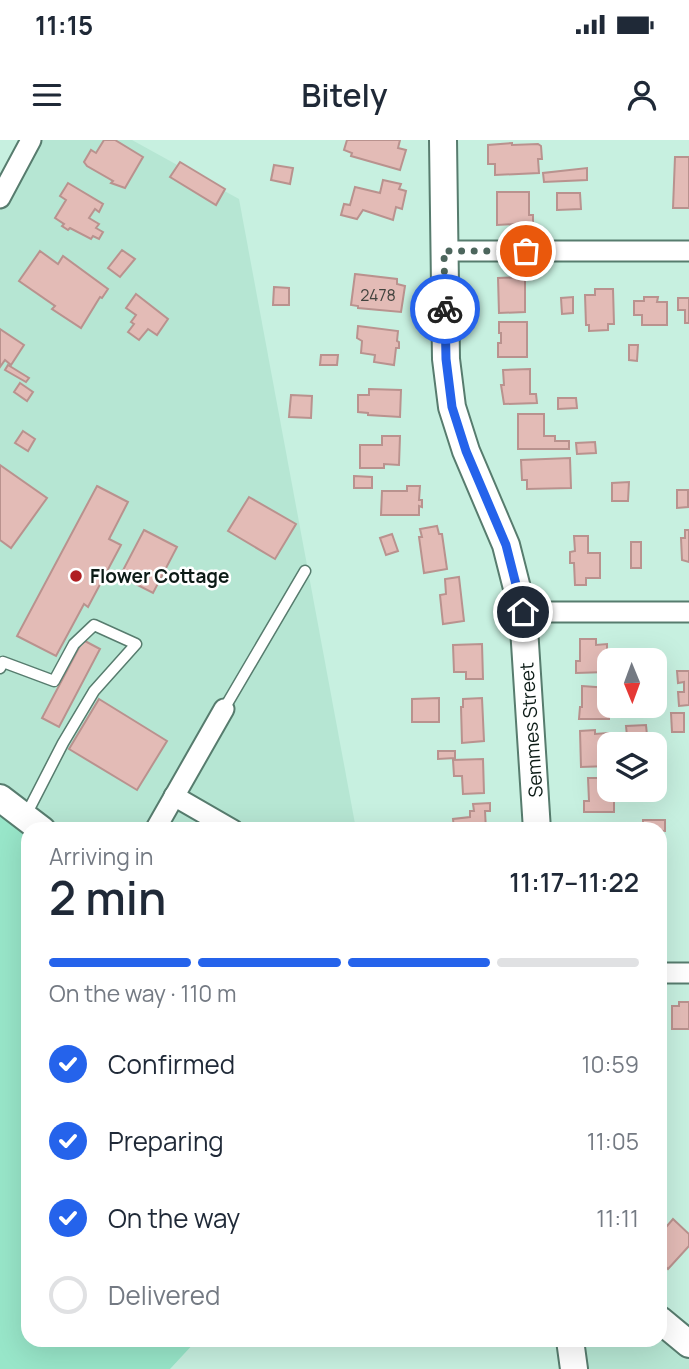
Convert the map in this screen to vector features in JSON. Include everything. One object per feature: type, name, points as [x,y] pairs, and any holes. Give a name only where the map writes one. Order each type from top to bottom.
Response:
[{"type":"street","points":[[0,198],[32,140]]},
{"type":"street","name":"Semmes Street","points":[[443,140],[446,359],[452,407],[466,451],[506,545],[523,612],[536,822]]},
{"type":"street","points":[[444,251],[689,251]]},
{"type":"street","points":[[523,612],[689,612]]},
{"type":"street","points":[[159,822],[224,709]]},
{"type":"street","points":[[174,796],[219,822]]},
{"type":"street","points":[[0,797],[33,822]]},
{"type":"street","points":[[667,973],[689,973]]},
{"type":"street","points":[[667,1326],[689,1344]]},
{"type":"street","points":[[571,1347],[574,1369]]},
{"type":"lane","points":[[224,709],[304,571]]},
{"type":"lane","points":[[0,668],[3,662],[54,681],[74,644],[94,625],[136,644],[94,691],[63,743],[34,822]]},
{"type":"shaded area","points":[[27,140],[132,140],[239,199],[355,822],[35,822],[0,797],[0,188]]},
{"type":"shaded area","points":[[0,797],[21,822],[21,1347],[190,1347],[170,1369],[0,1369]]},
{"type":"shaded area","points":[[667,1316],[689,1333],[689,1369],[573,1369],[571,1347],[667,1347]]},
{"type":"building","points":[[104,140],[115,140],[143,157],[125,188],[111,183],[113,181],[84,162],[91,150],[96,153]]},
{"type":"building","points":[[347,140],[400,140],[398,148],[406,150],[400,170],[351,156],[352,153],[344,150]]},
{"type":"building","points":[[512,143],[541,146],[539,173],[495,175],[495,164],[488,164],[488,145]]},
{"type":"building","points":[[675,157],[689,157],[689,208],[673,208]]},
{"type":"building","points":[[180,162],[225,189],[216,205],[170,177]]},
{"type":"building","points":[[274,165],[293,168],[290,184],[271,180]]},
{"type":"building","points":[[587,168],[587,180],[544,182],[543,173]]},
{"type":"building","points":[[383,180],[401,184],[399,189],[406,191],[402,209],[396,207],[393,220],[363,210],[357,219],[341,215],[344,204],[350,205],[355,187],[380,193]]},
{"type":"building","points":[[68,183],[103,204],[99,212],[95,209],[89,218],[99,224],[96,228],[103,232],[99,239],[93,236],[91,239],[70,228],[68,230],[55,218],[66,200],[60,196]]},
{"type":"building","points":[[497,192],[529,192],[529,215],[533,215],[533,223],[497,225]]},
{"type":"building","points":[[557,193],[580,193],[581,209],[557,210]]},
{"type":"building","points":[[122,250],[135,259],[120,277],[108,268]]},
{"type":"building","points":[[40,251],[58,264],[63,256],[108,289],[81,328],[52,309],[55,306],[19,281]]},
{"type":"building","points":[[355,274],[397,279],[397,284],[405,286],[401,312],[351,305]]},
{"type":"building","points":[[525,277],[525,312],[499,313],[498,278]]},
{"type":"building","points":[[274,287],[289,288],[289,305],[273,305]]},
{"type":"building","points":[[595,289],[613,289],[614,324],[608,324],[608,330],[589,331],[589,325],[586,325],[585,295],[595,295]]},
{"type":"building","points":[[136,294],[168,319],[157,335],[148,329],[139,340],[128,332],[136,315],[126,308]]},
{"type":"building","points":[[573,297],[573,313],[562,314],[561,298]]},
{"type":"building","points":[[644,297],[658,297],[657,302],[667,302],[667,325],[642,325],[642,315],[634,315],[634,301],[644,301]]},
{"type":"building","points":[[678,298],[689,298],[689,323],[685,323],[685,310],[678,310]]},
{"type":"building","points":[[499,322],[527,322],[527,357],[498,357],[498,343],[501,343]]},
{"type":"building","points":[[358,326],[398,331],[399,348],[396,348],[394,365],[374,362],[375,355],[361,353],[362,341],[357,338]]},
{"type":"building","points":[[0,329],[24,345],[11,365],[5,360],[0,367]]},
{"type":"building","points":[[629,345],[638,345],[637,361],[629,360]]},
{"type":"building","points":[[321,355],[338,355],[337,365],[320,365]]},
{"type":"building","points":[[8,365],[29,378],[26,382],[5,370]]},
{"type":"building","points":[[530,369],[530,394],[536,394],[537,403],[504,404],[501,385],[504,385],[503,370]]},
{"type":"building","points":[[20,383],[33,392],[27,401],[14,392]]},
{"type":"building","points":[[369,389],[401,390],[400,417],[358,412],[358,395],[369,395]]},
{"type":"building","points":[[291,395],[312,396],[311,418],[289,417]]},
{"type":"building","points":[[558,398],[576,398],[577,408],[558,409]]},
{"type":"building","points":[[518,414],[544,414],[544,436],[555,436],[555,441],[569,441],[569,449],[518,449]]},
{"type":"building","points":[[23,431],[35,439],[28,451],[15,443]]},
{"type":"building","points":[[382,436],[400,436],[399,465],[384,464],[384,468],[360,468],[360,445],[382,445]]},
{"type":"building","points":[[595,442],[596,453],[577,454],[576,443]]},
{"type":"building","points":[[570,458],[571,488],[527,489],[527,480],[522,480],[521,460]]},
{"type":"building","points":[[0,465],[47,498],[11,548],[0,540]]},
{"type":"building","points":[[354,476],[372,477],[372,488],[354,488]]},
{"type":"building","points":[[629,482],[628,501],[612,501],[612,483]]},
{"type":"building","points":[[97,486],[128,502],[109,539],[121,545],[88,607],[84,604],[56,656],[17,636]]},
{"type":"building","points":[[407,486],[420,486],[419,500],[422,500],[422,507],[419,506],[419,515],[381,515],[382,491],[407,491]]},
{"type":"building","points":[[677,490],[688,490],[688,507],[677,508]]},
{"type":"building","points":[[249,497],[296,524],[275,559],[228,531]]},
{"type":"building","points":[[437,526],[439,534],[442,534],[447,569],[424,573],[420,529]]},
{"type":"building","points":[[144,530],[177,547],[153,593],[120,576]]},
{"type":"building","points":[[685,530],[689,530],[689,562],[682,560],[681,538],[685,538]]},
{"type":"building","points":[[392,534],[398,551],[386,555],[380,538]]},
{"type":"building","points":[[574,536],[588,536],[588,553],[600,553],[600,578],[586,578],[586,585],[575,585],[574,563],[570,563],[570,552],[575,551]]},
{"type":"building","points":[[631,542],[641,542],[641,568],[631,568]]},
{"type":"building","points":[[459,577],[464,621],[443,624],[440,595],[446,594],[445,579]]},
{"type":"building","points":[[580,639],[596,639],[596,645],[607,644],[607,648],[597,648],[597,672],[576,673],[576,661],[580,661]]},
{"type":"building","points":[[83,640],[100,649],[59,727],[42,718]]},
{"type":"building","points":[[482,644],[483,679],[466,679],[466,672],[454,672],[453,645]]},
{"type":"building","points":[[677,671],[689,671],[689,705],[679,706],[678,692],[684,692],[684,682],[678,683]]},
{"type":"building","points":[[582,686],[597,687],[597,718],[609,719],[579,719]]},
{"type":"building","points":[[439,698],[439,722],[412,722],[412,699]]},
{"type":"building","points":[[482,698],[484,741],[462,743],[463,699]]},
{"type":"building","points":[[99,699],[167,741],[137,790],[69,749]]},
{"type":"building","points":[[671,713],[684,713],[684,732],[672,732]]},
{"type":"building","points":[[646,725],[647,732],[627,732],[626,726]]},
{"type":"building","points":[[595,730],[597,734],[597,766],[581,767],[580,731]]},
{"type":"building","points":[[438,751],[455,751],[455,758],[438,759]]},
{"type":"building","points":[[483,759],[484,793],[463,794],[462,776],[454,776],[453,760]]},
{"type":"building","points":[[588,778],[597,778],[597,802],[614,802],[614,812],[584,812],[584,801],[589,801]]},
{"type":"building","points":[[490,803],[490,811],[485,811],[486,822],[453,822],[453,819],[470,817],[470,811],[474,811],[473,804]]},
{"type":"building","points":[[643,820],[665,820],[665,822]]},
{"type":"building","points":[[679,1002],[689,1002],[689,1029],[672,1029],[672,1006],[679,1006]]},
{"type":"building","points":[[673,1219],[689,1234],[689,1246],[668,1269],[667,1268],[667,1226]]},
{"type":"way so far","points":[[445,309],[444,251],[526,251]]},
{"type":"place","name":"Flower Cottage","points":[[76,576]]},
{"type":"route","points":[[445,309],[446,359],[452,407],[466,451],[506,545],[523,612]]}]
